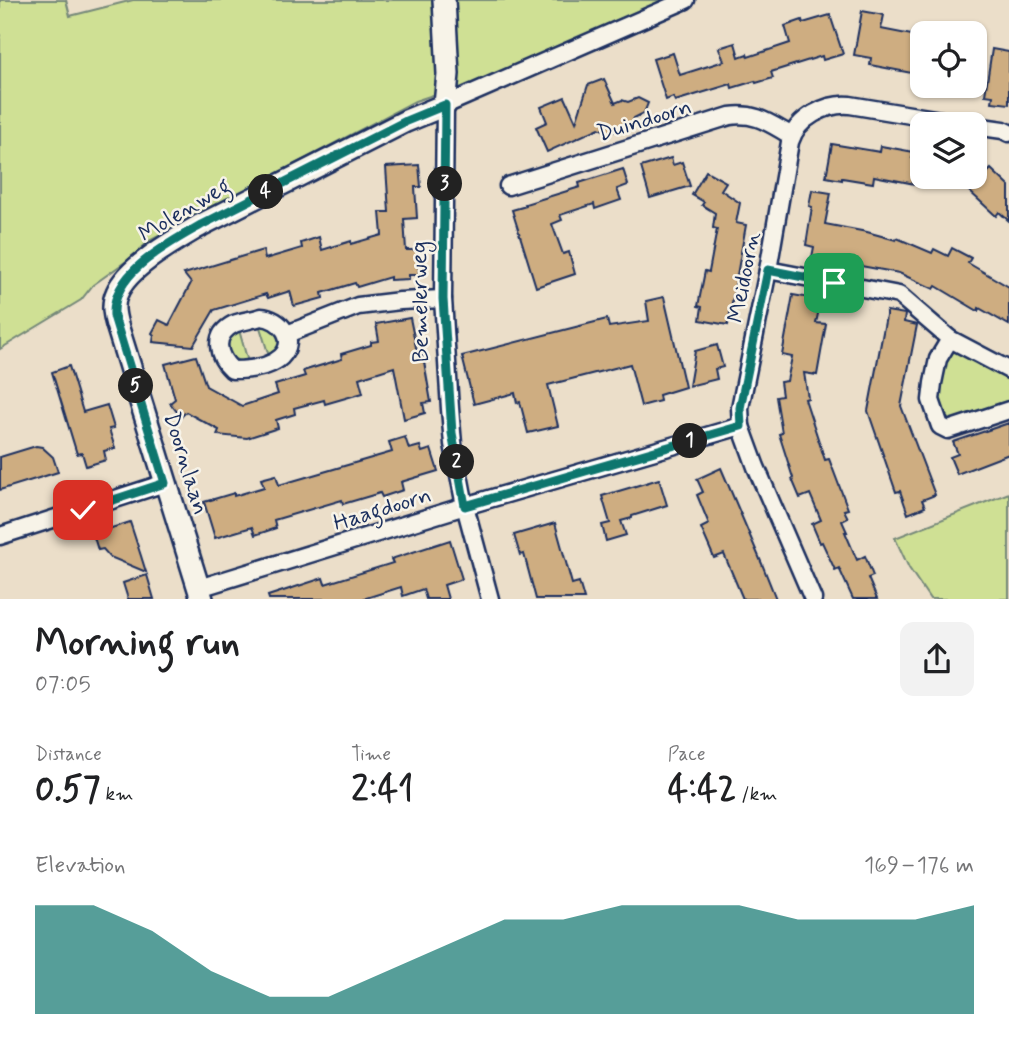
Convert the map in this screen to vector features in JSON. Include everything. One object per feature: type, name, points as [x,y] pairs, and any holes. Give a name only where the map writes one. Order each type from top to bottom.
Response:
[{"type":"street","name":"Bemelerweg","points":[[444,0],[448,74],[445,105],[443,299],[452,433],[465,506],[490,599]]},
{"type":"street","points":[[445,105],[686,0]]},
{"type":"street","name":"Molenweg","points":[[114,301],[117,291],[129,275],[186,234],[406,121],[445,105]]},
{"type":"street","points":[[792,136],[813,115],[835,105],[910,115]]},
{"type":"street","name":"Duindoorn","points":[[508,186],[730,116],[747,114],[757,117],[792,136]]},
{"type":"street","points":[[987,128],[1009,133]]},
{"type":"street","name":"Meidoorn","points":[[792,136],[740,408],[741,426],[756,467],[813,599]]},
{"type":"street","points":[[768,270],[899,295],[950,339],[1009,370]]},
{"type":"street","points":[[287,334],[358,306],[379,302],[443,299]]},
{"type":"street","name":"Doornlaan","points":[[114,301],[114,316],[201,594]]},
{"type":"street","points":[[950,339],[938,359],[933,383],[932,400],[940,426],[948,430],[1009,410]]},
{"type":"street","name":"Haagdoorn","points":[[201,594],[465,506],[741,426]]},
{"type":"street","points":[[0,536],[165,483]]},
{"type":"green space","points":[[0,0],[66,0],[70,16],[133,0],[666,0],[469,88],[454,88],[415,101],[149,241],[93,285],[81,300],[0,349]]},
{"type":"green space","points":[[264,323],[277,330],[279,338],[279,345],[269,356],[259,324]]},
{"type":"green space","points":[[239,330],[248,362],[234,359],[227,351],[228,340]]},
{"type":"green space","points":[[951,344],[1009,376],[1009,402],[946,425],[941,424],[937,376]]},
{"type":"green space","points":[[1009,493],[1009,599],[930,599],[909,568],[895,538]]},
{"type":"building","points":[[862,11],[884,15],[881,29],[910,35],[910,73],[870,65],[871,58],[854,55]]},
{"type":"building","points":[[830,15],[843,54],[823,60],[822,56],[771,72],[773,78],[756,83],[755,81],[732,88],[731,84],[675,101],[673,97],[666,100],[653,59],[673,53],[680,75],[724,61],[719,48],[735,43],[739,57],[747,54],[748,57],[790,43],[785,26]]},
{"type":"building","points":[[992,49],[1009,52],[1009,104],[992,102],[993,96],[987,95]]},
{"type":"building","points":[[604,79],[615,103],[638,98],[648,103],[644,113],[625,126],[623,132],[617,130],[610,133],[599,128],[547,152],[536,127],[547,122],[541,107],[565,97],[576,122],[588,85]]},
{"type":"building","points":[[832,144],[880,152],[881,146],[910,151],[910,183],[874,176],[873,183],[826,177]]},
{"type":"building","points":[[671,158],[673,165],[682,162],[690,186],[650,198],[641,167]]},
{"type":"building","points":[[419,165],[421,187],[415,187],[417,218],[404,219],[406,250],[418,250],[419,275],[409,275],[409,279],[390,280],[390,277],[357,287],[355,283],[322,293],[323,298],[294,306],[290,291],[268,298],[266,294],[214,310],[193,346],[153,342],[152,333],[159,320],[169,325],[191,283],[184,274],[263,250],[265,259],[302,248],[301,243],[319,237],[322,250],[382,235],[380,212],[389,212],[386,167]]},
{"type":"building","points":[[623,169],[628,185],[617,189],[621,200],[595,209],[594,204],[560,215],[562,220],[552,224],[563,254],[569,252],[575,274],[536,287],[512,210],[580,187],[579,183]]},
{"type":"building","points":[[991,169],[1009,186],[1009,221],[999,212],[996,216],[967,189],[987,189],[987,173]]},
{"type":"building","points":[[706,171],[726,182],[721,190],[740,203],[736,223],[746,225],[728,325],[700,320],[702,307],[698,306],[705,271],[709,272],[717,229],[713,228],[715,213],[692,195]]},
{"type":"building","points":[[812,190],[831,193],[825,224],[896,240],[897,238],[932,253],[934,249],[948,256],[952,248],[971,258],[968,263],[1009,287],[1009,325],[979,308],[978,311],[936,286],[934,289],[899,273],[812,257],[814,247],[806,245]]},
{"type":"building","points":[[793,295],[821,300],[816,323],[826,324],[817,375],[804,373],[808,398],[805,399],[825,460],[829,459],[848,509],[844,510],[848,518],[842,521],[845,532],[857,560],[865,556],[873,576],[868,578],[877,599],[853,599],[839,568],[835,570],[812,524],[821,520],[810,494],[800,498],[779,434],[782,433],[776,397],[782,396],[780,382],[787,381],[792,357],[782,355]]},
{"type":"building","points":[[664,297],[685,387],[659,395],[660,401],[641,406],[630,364],[548,385],[558,426],[528,433],[515,393],[474,404],[462,356],[607,319],[609,327],[649,321],[646,301]]},
{"type":"building","points":[[887,311],[905,314],[904,322],[917,325],[901,406],[935,495],[922,500],[925,507],[908,514],[900,491],[896,492],[868,411]]},
{"type":"building","points":[[410,318],[418,357],[423,356],[431,402],[423,403],[425,413],[404,419],[394,367],[359,378],[363,393],[325,404],[324,400],[294,408],[295,414],[276,420],[278,428],[247,438],[217,435],[219,430],[186,412],[181,417],[170,403],[175,399],[165,364],[196,356],[206,386],[242,406],[278,394],[275,385],[305,376],[303,371],[342,359],[341,354],[379,341],[376,324]]},
{"type":"building","points":[[717,345],[723,367],[715,369],[717,379],[689,386],[695,351]]},
{"type":"building","points":[[69,366],[83,412],[107,405],[114,428],[109,429],[115,448],[104,451],[106,460],[86,466],[82,453],[77,454],[52,372]]},
{"type":"building","points":[[1009,423],[1009,454],[957,474],[950,457],[958,454],[953,442]]},
{"type":"building","points":[[405,437],[409,449],[420,446],[422,452],[431,449],[438,471],[401,482],[403,490],[382,497],[380,493],[343,504],[342,500],[274,520],[276,528],[255,535],[252,527],[215,538],[204,502],[264,487],[261,479],[276,475],[279,485],[392,452],[389,442]]},
{"type":"building","points":[[36,446],[42,447],[53,457],[58,472],[0,490],[0,457]]},
{"type":"building","points":[[721,468],[776,599],[743,599],[724,554],[714,558],[701,528],[709,524],[697,495],[703,492],[697,479]]},
{"type":"building","points":[[659,479],[667,505],[621,521],[626,535],[606,541],[602,525],[610,523],[602,496]]},
{"type":"building","points":[[130,522],[146,572],[110,557],[103,549],[98,550],[93,534]]},
{"type":"building","points":[[555,523],[572,584],[579,582],[584,599],[536,599],[524,554],[520,555],[514,535]]},
{"type":"building","points":[[450,540],[462,579],[444,585],[448,599],[426,599],[423,589],[403,596],[401,587],[363,599],[269,599],[268,596],[323,578],[325,584],[393,563],[391,559]]},
{"type":"building","points":[[147,575],[154,599],[128,599],[123,583]]},
{"type":"route","points":[[83,510],[165,483],[114,316],[117,291],[129,275],[201,225],[406,121],[445,105],[443,299],[453,444],[465,506],[741,426],[740,408],[768,270],[834,283]]}]
